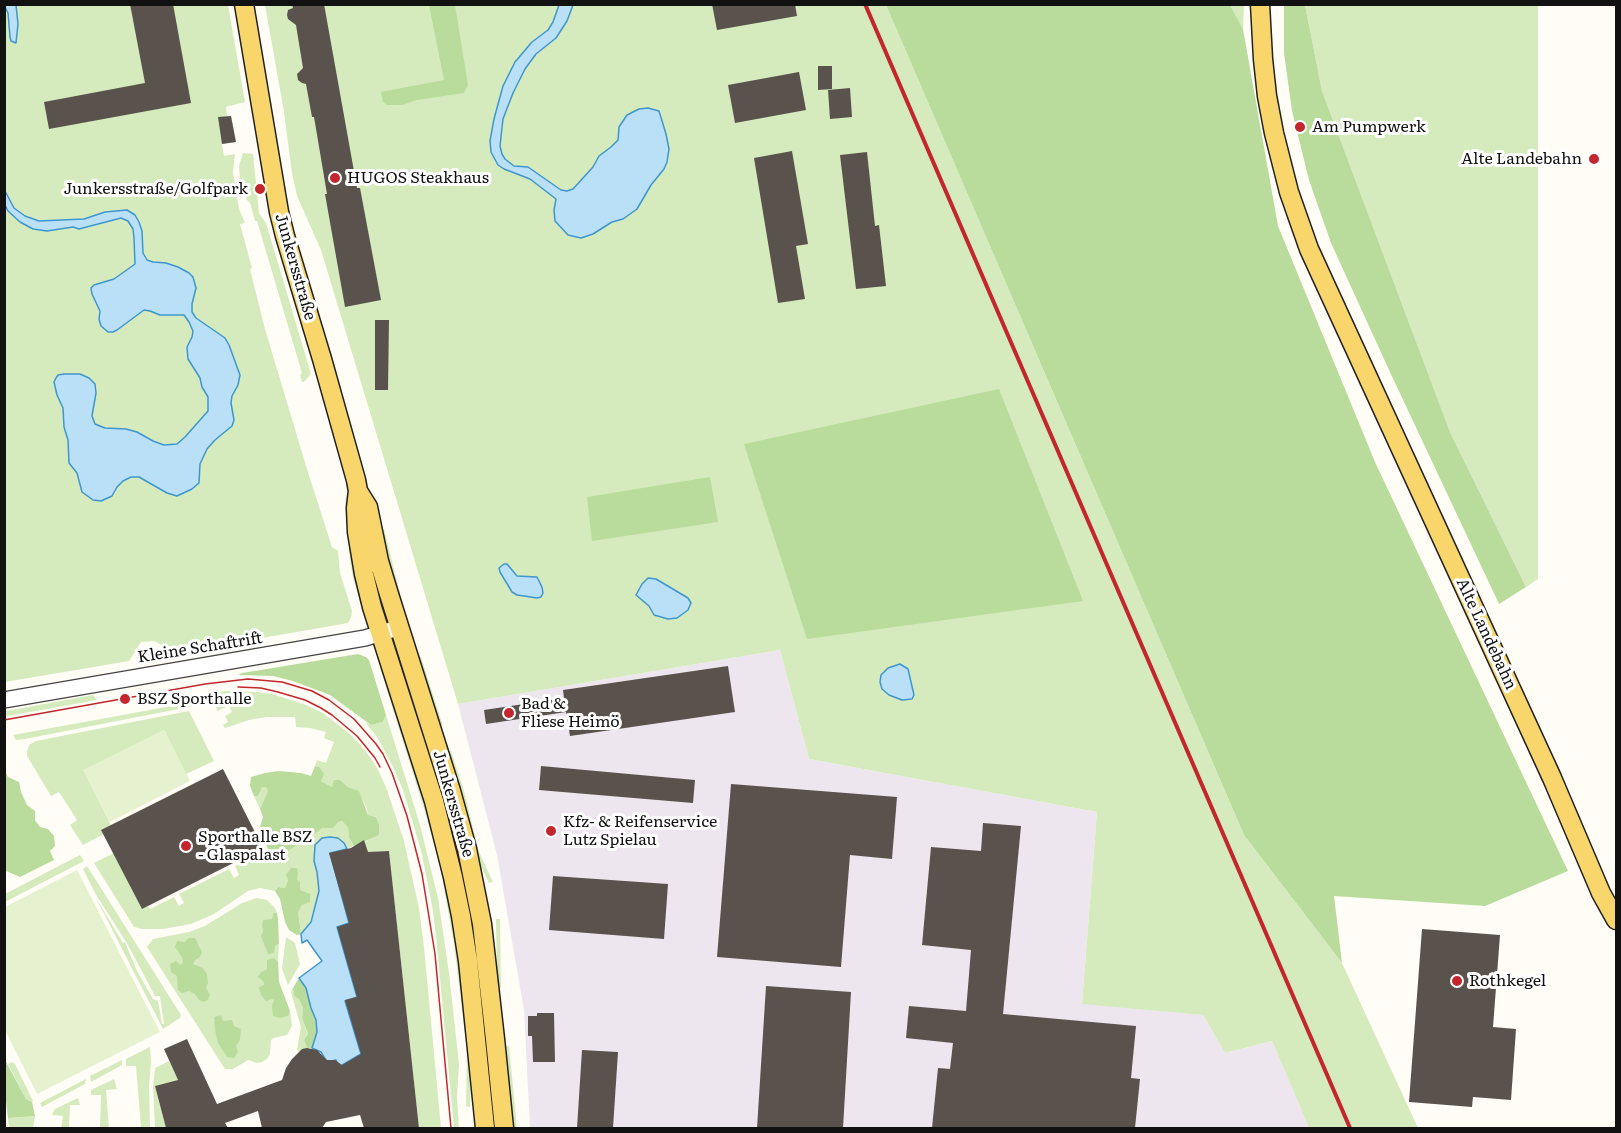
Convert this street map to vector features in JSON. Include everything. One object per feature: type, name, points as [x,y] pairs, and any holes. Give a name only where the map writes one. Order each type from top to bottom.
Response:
[{"type":"main road","name":"Junkersstraße","points":[[244,4],[279,212],[291,258],[358,490],[368,507],[379,561],[451,791],[471,869],[484,941],[504,1128]]},
{"type":"main road","name":"Alte Landebahn","points":[[1260,4],[1267,96],[1274,133],[1289,192],[1309,249],[1552,778],[1601,893],[1617,920]]},
{"type":"main road","name":"Junkersstraße","points":[[358,490],[357,532],[368,590],[434,801],[461,916],[468,961],[485,1128]]},
{"type":"street","name":"Kleine Schaftrift","points":[[4,700],[365,638],[399,628]]},
{"type":"shaded area","points":[[780,650],[809,759],[1097,812],[1082,1003],[1203,1015],[1225,1053],[1272,1041],[1309,1128],[530,1128],[524,1010],[497,855],[458,704]]},
{"type":"green space","points":[[5,5],[228,5],[245,102],[226,107],[227,116],[231,116],[236,142],[222,144],[224,156],[235,154],[233,172],[239,209],[245,223],[240,224],[252,268],[250,269],[265,329],[306,466],[332,547],[338,551],[340,573],[352,611],[348,623],[176,653],[154,641],[141,642],[129,661],[5,682]]},
{"type":"green space","points":[[265,5],[886,5],[1244,835],[1342,963],[1418,1128],[1309,1128],[1272,1041],[1225,1053],[1203,1015],[1082,1004],[1097,812],[809,759],[780,650],[458,704],[321,250],[297,196]]},
{"type":"green space","points":[[429,5],[455,5],[468,85],[464,93],[417,100],[402,105],[387,105],[383,102],[381,92],[444,80]]},
{"type":"green space","points":[[886,5],[1230,5],[1243,29],[1278,226],[1375,462],[1568,871],[1485,906],[1334,896],[1342,963],[1244,835]]},
{"type":"green space","points":[[1230,5],[1244,5],[1243,29]]},
{"type":"green space","points":[[1284,5],[1305,5],[1322,91],[1450,432],[1526,587],[1499,604],[1331,243],[1309,180],[1292,111],[1284,53]]},
{"type":"green space","points":[[1305,5],[1538,5],[1538,579],[1526,587],[1450,432],[1322,91]]},
{"type":"green space","points":[[243,153],[253,154],[259,213],[266,223],[311,374],[304,382],[302,382],[300,375],[302,373],[257,221],[255,221],[240,182],[239,166]]},
{"type":"green space","points":[[999,389],[1083,601],[807,639],[744,444]]},
{"type":"green space","points":[[710,477],[718,522],[592,541],[587,497]]},
{"type":"green space","points":[[346,491],[350,533],[363,601],[360,602],[350,560],[345,508]]},
{"type":"green space","points":[[384,529],[400,593],[397,594],[383,545]]},
{"type":"green space","points":[[358,654],[369,660],[386,715],[383,722],[371,725],[330,695],[293,681],[273,676],[238,675],[242,673]]},
{"type":"green space","points":[[421,657],[443,726],[438,723],[417,658]]},
{"type":"green space","points":[[384,667],[429,811],[452,909],[468,1034],[465,1034],[454,944],[440,866],[380,668]]},
{"type":"green space","points":[[225,691],[272,694],[323,713],[350,734],[376,766],[386,787],[404,841],[419,908],[441,1128],[419,1128],[389,851],[365,853],[365,842],[379,834],[376,817],[368,815],[358,791],[348,787],[340,780],[332,787],[321,781],[319,767],[315,766],[317,760],[326,763],[334,742],[324,738],[326,732],[296,727],[295,717],[267,717],[225,728],[223,725],[228,722],[225,716],[232,712],[229,706],[217,711],[213,693]]},
{"type":"green space","points":[[93,695],[97,700],[5,715],[6,711]]},
{"type":"green space","points":[[203,701],[204,704],[25,739],[16,740],[13,735]]},
{"type":"green space","points":[[189,711],[214,761],[186,774],[164,730],[84,771],[111,825],[104,834],[83,845],[70,825],[77,820],[59,792],[51,796],[27,756],[29,745],[36,741]]},
{"type":"green space","points":[[386,715],[420,825],[438,898],[459,1064],[457,1097],[459,1128],[454,1128],[433,911],[422,854],[403,790],[377,737],[365,722],[371,725],[383,722]]},
{"type":"green space","points":[[164,730],[190,781],[110,822],[83,770]]},
{"type":"green space","points":[[428,747],[453,823],[474,922],[470,918],[466,905],[426,748]]},
{"type":"green space","points":[[451,751],[464,791],[479,852],[493,882],[489,883],[479,862],[447,752]]},
{"type":"green space","points":[[315,766],[319,767],[324,774],[321,781],[332,787],[334,780],[340,780],[348,787],[359,791],[368,815],[376,817],[379,824],[379,835],[354,846],[349,838],[348,828],[342,821],[339,821],[333,828],[322,828],[315,834],[308,835],[288,851],[268,849],[259,830],[263,817],[260,809],[268,791],[266,787],[262,787],[258,796],[254,796],[250,786],[251,777],[278,771],[311,776]]},
{"type":"green space","points":[[5,771],[8,777],[19,782],[27,805],[35,811],[35,820],[40,827],[48,829],[54,836],[55,846],[50,851],[54,860],[20,877],[6,871],[5,866]]},
{"type":"green space","points":[[261,787],[266,787],[268,791],[260,809],[254,796],[258,796]]},
{"type":"green space","points":[[338,821],[342,821],[348,828],[349,838],[354,846],[347,849],[344,843],[314,860],[319,891],[310,922],[301,934],[298,912],[305,893],[300,890],[300,882],[288,880],[285,888],[278,887],[275,891],[260,888],[248,891],[214,914],[191,924],[163,929],[142,929],[134,927],[94,863],[114,853],[142,909],[148,906],[150,909],[174,897],[179,906],[184,903],[179,894],[229,869],[234,878],[239,875],[235,866],[268,849],[278,851],[303,841],[308,835],[315,834],[322,828],[333,828]]},
{"type":"green space","points":[[80,855],[84,861],[5,902],[5,894]]},
{"type":"green space","points":[[87,866],[181,1015],[163,1029],[96,898],[123,943],[125,942],[137,971],[153,999],[158,1001],[162,1024],[164,1024],[160,996],[155,996],[128,945],[95,893],[83,869]]},
{"type":"green space","points":[[291,868],[297,868],[300,890],[310,894],[310,902],[302,905],[298,912],[301,934],[297,935],[289,930],[285,922],[280,899],[275,891],[278,887],[285,888],[288,880],[286,875]]},
{"type":"green space","points":[[77,870],[160,1032],[37,1094],[5,1030],[5,907]]},
{"type":"green space","points":[[257,898],[267,900],[275,908],[277,913],[273,913],[272,919],[262,926],[263,932],[275,946],[279,944],[278,961],[273,958],[267,969],[257,977],[263,981],[272,998],[287,1016],[290,1011],[292,1026],[287,1035],[271,1040],[270,1054],[267,1059],[257,1063],[248,1060],[233,1069],[225,1069],[147,947],[153,939],[189,932],[205,926],[242,903]]},
{"type":"green space","points":[[273,913],[277,913],[279,944],[275,946],[274,953],[268,954],[261,936],[262,926],[263,920],[272,919]]},
{"type":"green space","points":[[496,919],[500,919],[501,989],[497,982]]},
{"type":"green space","points":[[286,937],[295,943],[300,964],[288,985],[282,969]]},
{"type":"green space","points":[[188,938],[195,938],[202,952],[193,964],[203,968],[207,974],[206,988],[210,995],[204,1002],[189,991],[182,993],[178,990],[177,976],[171,972],[170,964],[176,961],[180,965],[183,963],[175,947],[177,941],[185,942]]},
{"type":"green space","points":[[273,958],[278,961],[279,982],[290,1011],[288,1016],[280,1018],[273,1016],[274,1000],[266,1001],[261,995],[259,987],[264,985],[263,981],[257,977],[267,969],[267,960]]},
{"type":"green space","points":[[299,978],[306,988],[316,1020],[317,1032],[312,1048],[307,1048],[304,1040],[308,1034],[302,1018],[303,1008],[299,999],[294,996],[293,988]]},
{"type":"green space","points":[[293,988],[294,996],[299,999],[303,1008],[302,1018],[308,1035],[304,1040],[307,1048],[298,1052],[301,1027],[292,996]]},
{"type":"green space","points":[[221,1015],[223,1021],[232,1020],[234,1026],[241,1029],[240,1040],[236,1046],[238,1052],[234,1058],[227,1057],[218,1043],[214,1017]]},
{"type":"green space","points":[[505,1046],[509,1046],[517,1128],[512,1128]]},
{"type":"green space","points":[[150,1047],[150,1128],[141,1128],[136,1066],[126,1066],[126,1059]]},
{"type":"green space","points":[[467,1050],[470,1050],[471,1068],[470,1107],[466,1106]]},
{"type":"green space","points":[[4,1058],[26,1099],[32,1102],[35,1116],[8,1118]]},
{"type":"green space","points":[[122,1060],[122,1065],[91,1082],[90,1076]]},
{"type":"green space","points":[[169,1061],[178,1080],[155,1086],[166,1128],[155,1128],[153,1087],[155,1068]]},
{"type":"green space","points":[[12,1062],[32,1102],[26,1099],[8,1064]]},
{"type":"green space","points":[[86,1079],[85,1084],[42,1107],[40,1103]]},
{"type":"green space","points":[[114,1079],[117,1089],[106,1090],[109,1128],[100,1128],[101,1095],[91,1095],[91,1090]]},
{"type":"green space","points":[[78,1098],[80,1105],[70,1105],[69,1128],[61,1128],[63,1116],[52,1115],[53,1112]]},
{"type":"green space","points":[[35,1116],[33,1128],[9,1128],[8,1118]]},
{"type":"water","points":[[4,5],[16,5],[18,24],[16,43],[11,41],[8,13]]},
{"type":"water","points":[[559,5],[573,5],[567,21],[556,38],[536,54],[525,69],[503,119],[500,146],[505,159],[514,166],[528,167],[561,190],[573,189],[593,167],[599,156],[618,140],[619,127],[627,115],[639,109],[648,108],[659,111],[669,149],[664,169],[651,185],[637,209],[623,219],[612,222],[593,234],[581,238],[568,235],[555,221],[556,199],[530,179],[498,165],[491,152],[490,141],[494,119],[503,86],[515,62],[532,42],[548,30]]},
{"type":"water","points":[[5,191],[14,208],[25,216],[39,221],[84,219],[105,212],[127,210],[135,215],[139,222],[142,231],[143,253],[147,260],[178,267],[193,277],[196,288],[192,312],[196,318],[225,338],[240,375],[232,396],[234,420],[232,426],[207,449],[200,464],[199,483],[192,489],[177,496],[139,477],[131,477],[117,487],[112,496],[101,501],[93,500],[82,492],[77,473],[69,463],[63,408],[54,382],[58,375],[80,374],[95,384],[96,393],[92,416],[95,424],[105,428],[137,432],[164,445],[177,444],[208,411],[208,397],[188,359],[187,347],[193,331],[184,315],[160,315],[144,310],[117,330],[108,332],[101,326],[100,311],[91,288],[114,279],[135,264],[133,229],[128,221],[121,218],[79,229],[73,227],[47,231],[33,229],[20,222],[8,211],[5,205]]},
{"type":"water","points":[[507,564],[517,576],[537,577],[542,587],[541,597],[517,595],[512,592],[500,572],[499,568]]},
{"type":"water","points":[[648,578],[656,579],[688,598],[691,603],[688,610],[677,618],[668,619],[654,615],[649,606],[636,595]]},
{"type":"water","points":[[900,664],[908,669],[914,695],[912,699],[902,700],[889,695],[882,689],[881,675],[888,668]]},
{"type":"water","points":[[322,838],[338,838],[347,849],[330,853],[349,923],[337,927],[357,997],[345,1001],[361,1054],[339,1067],[336,1060],[327,1062],[321,1052],[312,1048],[317,1032],[316,1020],[306,988],[299,978],[322,961],[307,940],[302,943],[301,934],[311,922],[319,891],[314,861],[315,845]]},
{"type":"building","points":[[130,4],[173,4],[191,103],[49,129],[44,102],[145,83]]},
{"type":"building","points":[[292,4],[324,4],[357,188],[360,188],[381,300],[345,307],[314,117],[312,117],[306,84],[298,80],[297,74],[303,68],[296,25],[288,19],[287,15],[288,10],[293,8]]},
{"type":"building","points":[[712,4],[795,4],[797,16],[717,30]]},
{"type":"building","points":[[818,66],[832,66],[832,89],[818,90]]},
{"type":"building","points":[[799,72],[806,110],[735,123],[728,85]]},
{"type":"building","points":[[850,88],[852,117],[830,119],[828,90]]},
{"type":"building","points":[[231,116],[236,142],[222,144],[218,117]]},
{"type":"building","points":[[792,151],[808,244],[796,246],[805,299],[778,303],[754,158]]},
{"type":"building","points":[[867,152],[875,226],[879,225],[886,286],[856,289],[840,155]]},
{"type":"building","points":[[375,320],[389,320],[388,390],[375,390]]},
{"type":"building","points":[[728,666],[735,712],[570,736],[566,712],[486,724],[484,710],[564,698],[563,690]]},
{"type":"building","points":[[541,766],[695,780],[693,803],[539,790]]},
{"type":"building","name":"Sporthalle BSZ - Glaspalast","points":[[223,769],[263,848],[142,909],[101,830]]},
{"type":"building","points":[[731,784],[897,797],[892,859],[850,855],[841,967],[717,957]]},
{"type":"building","points":[[983,823],[1021,826],[1003,1014],[1136,1026],[1131,1078],[1140,1079],[1135,1128],[932,1128],[938,1068],[950,1069],[953,1043],[906,1038],[909,1006],[966,1011],[971,950],[922,945],[931,847],[981,851]]},
{"type":"building","points":[[364,840],[368,852],[389,851],[419,1128],[364,1128],[360,1115],[326,1122],[322,1128],[262,1128],[258,1111],[225,1123],[228,1128],[166,1128],[155,1086],[178,1080],[164,1049],[187,1039],[217,1104],[282,1080],[286,1068],[302,1049],[317,1050],[327,1060],[335,1060],[342,1065],[361,1054],[345,1000],[357,997],[337,927],[349,923],[329,853],[351,848]]},
{"type":"building","points":[[553,876],[668,884],[664,939],[549,930]]},
{"type":"building","name":"Rothkegel","points":[[1422,929],[1500,935],[1493,1027],[1516,1029],[1511,1100],[1473,1097],[1472,1107],[1409,1102]]},
{"type":"building","points":[[766,986],[851,992],[843,1128],[757,1128]]},
{"type":"building","points":[[537,1013],[554,1013],[555,1062],[533,1062],[532,1036],[528,1036],[528,1016],[537,1016]]},
{"type":"building","points":[[582,1050],[618,1052],[613,1128],[577,1128]]},
{"type":"tram line","points":[[4,720],[205,684],[248,679],[282,682],[312,691],[329,700],[354,719],[376,744],[392,773],[407,816],[422,874],[435,954],[451,1128]]},
{"type":"tram line","points":[[238,687],[261,688],[278,692],[305,700],[321,708],[357,736],[380,767]]},
{"type":"railway","points":[[865,4],[1350,1128]]},
{"type":"place","name":"Am Pumpwerk","points":[[1300,127]]},
{"type":"place","name":"Alte Landebahn","points":[[1594,159]]},
{"type":"place","name":"HUGOS Steakhaus","points":[[335,178]]},
{"type":"place","name":"Junkersstraße/Golfpark","points":[[260,189]]},
{"type":"place","name":"BSZ Sporthalle","points":[[125,699]]},
{"type":"place","name":"Bad & Fliese Heimö","points":[[509,713]]},
{"type":"place","name":"Kfz- & Reifenservice Lutz Spielau","points":[[551,831]]},
{"type":"place","name":"Sporthalle BSZ - Glaspalast","points":[[186,846]]},
{"type":"place","name":"Rothkegel","points":[[1457,981]]}]
